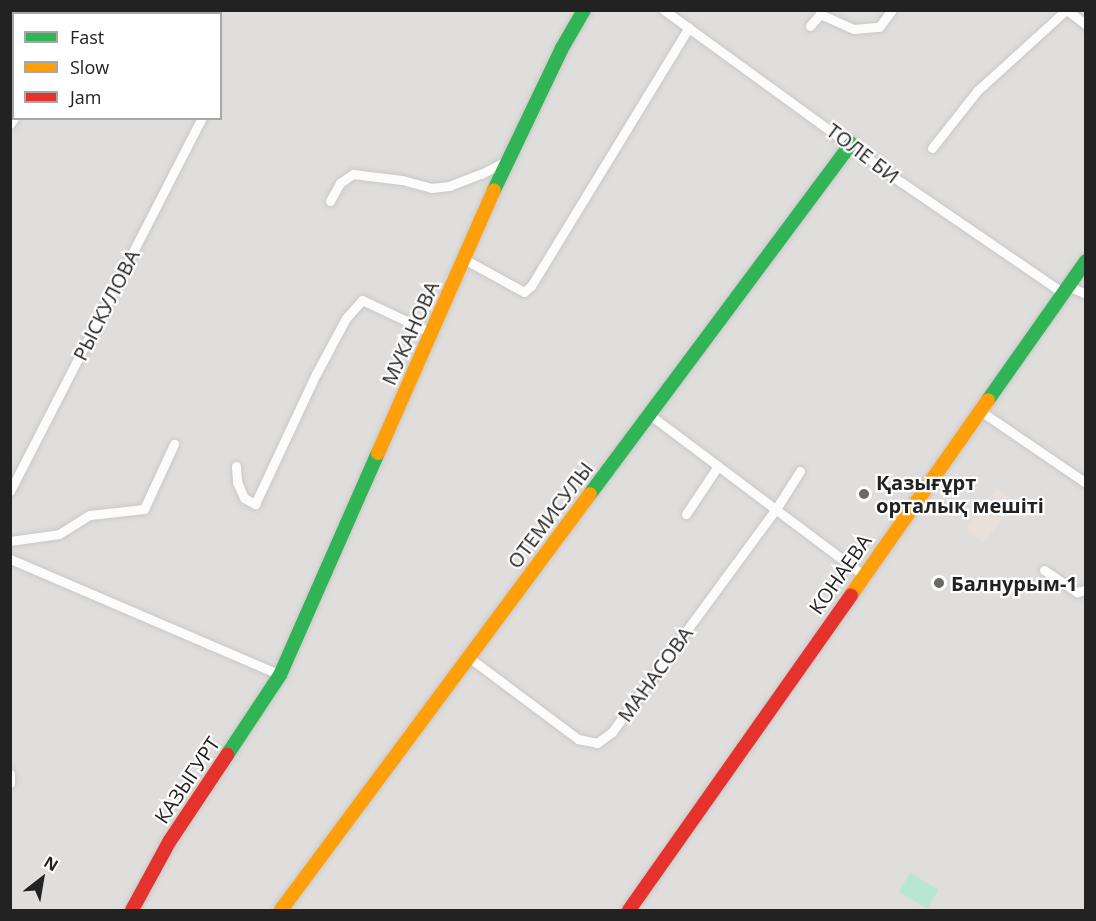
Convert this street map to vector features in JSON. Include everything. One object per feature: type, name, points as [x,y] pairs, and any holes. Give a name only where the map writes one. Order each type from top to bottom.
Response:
[{"type":"street","name":"МУКАНОВА","points":[[280,675],[507,160],[562,48],[584,10]]},
{"type":"street","name":"ТОЛЕ БИ","points":[[664,10],[901,182],[1065,289],[1086,294]]},
{"type":"street","points":[[810,26],[820,14],[854,29],[879,27],[892,10]]},
{"type":"street","points":[[932,148],[977,91],[1066,10],[1086,24]]},
{"type":"street","points":[[464,259],[524,291],[531,286],[689,27]]},
{"type":"street","name":"РЫСКУЛОВА","points":[[10,491],[201,120]]},
{"type":"street","name":"ОТЕМИСУЛЫ","points":[[281,910],[467,656],[851,144]]},
{"type":"street","points":[[330,201],[340,183],[353,174],[402,180],[431,188],[449,186],[481,174],[507,160]]},
{"type":"street","name":"КОНАЕВА","points":[[629,910],[1086,261]]},
{"type":"street","points":[[236,466],[237,482],[244,498],[255,504],[316,375],[346,318],[362,300],[432,333]]},
{"type":"street","points":[[980,410],[1086,483]]},
{"type":"street","points":[[650,415],[863,575]]},
{"type":"street","points":[[10,541],[59,534],[90,515],[144,509],[174,444]]},
{"type":"street","points":[[687,514],[718,466]]},
{"type":"street","name":"МАНАСОВА","points":[[467,656],[578,739],[597,743],[612,732],[776,509],[800,471]]},
{"type":"street","points":[[10,559],[280,675]]},
{"type":"street","points":[[1044,570],[1077,591],[1086,590]]},
{"type":"street","name":"КАЗЫГУРТ","points":[[132,910],[169,842],[280,675]]},
{"type":"street","points":[[10,774],[10,783]]},
{"type":"shaded area","points":[[11,11],[1085,11],[1085,910],[11,910]]},
{"type":"shaded area","points":[[997,488],[1015,501],[984,543],[966,530]]},
{"type":"green space","points":[[910,873],[938,890],[927,909],[899,892]]},
{"type":"traffic: fast","points":[[494,190],[562,48],[584,10]]},
{"type":"traffic: fast","points":[[590,494],[851,144]]},
{"type":"traffic: fast","points":[[988,400],[1086,261]]},
{"type":"traffic: fast","points":[[227,755],[280,675],[378,453]]},
{"type":"traffic: slow","points":[[378,453],[494,190]]},
{"type":"traffic: slow","points":[[851,595],[988,400]]},
{"type":"traffic: slow","points":[[281,910],[590,494]]},
{"type":"traffic: jam","points":[[629,910],[851,595]]},
{"type":"traffic: jam","points":[[132,910],[169,842],[227,755]]},
{"type":"place","name":"Қазығұрт орталық мешіті","points":[[864,494]]},
{"type":"place","name":"Балнурым-1","points":[[939,583]]}]
